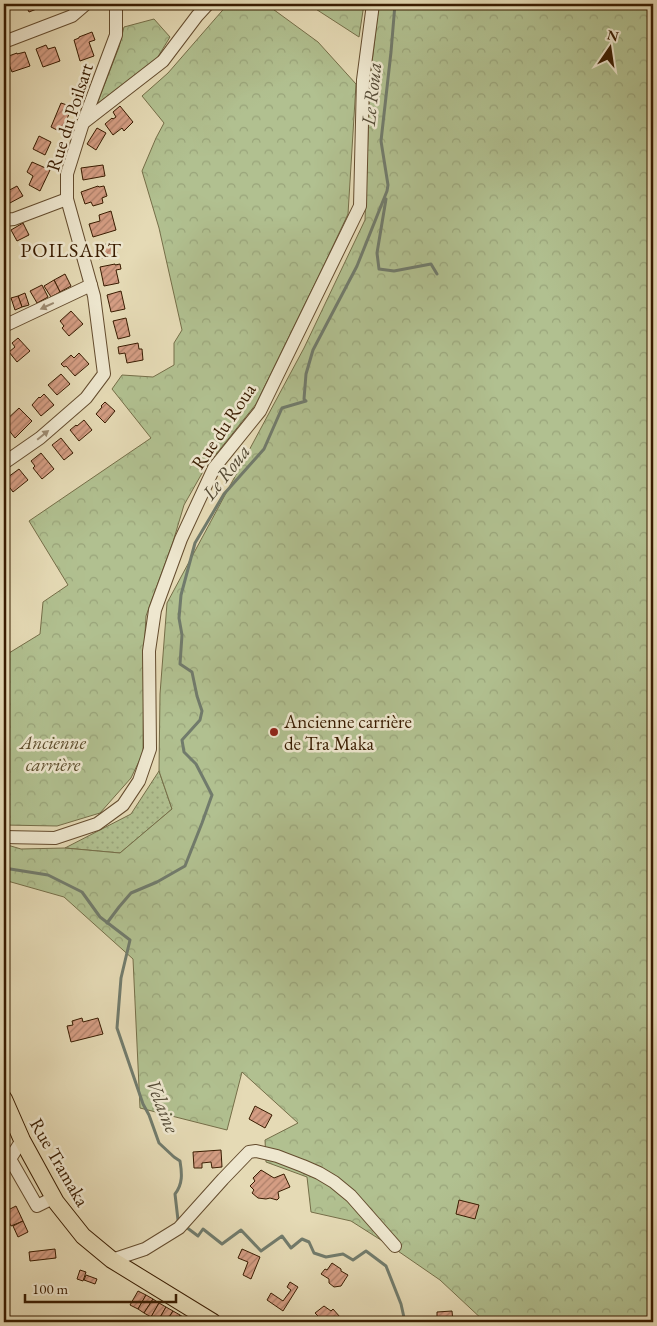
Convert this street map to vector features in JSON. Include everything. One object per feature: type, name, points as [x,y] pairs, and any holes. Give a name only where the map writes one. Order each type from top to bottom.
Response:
[{"type":"main road","name":"Rue Tramaka","points":[[4,1099],[22,1140],[54,1198],[83,1236],[112,1260],[213,1322]]},
{"type":"street","points":[[4,42],[72,16],[86,4]]},
{"type":"street","name":"Rue du Poilsart","points":[[4,463],[40,438],[86,398],[104,374],[94,296],[67,199],[67,174],[83,123],[116,35],[116,4]]},
{"type":"street","points":[[83,123],[163,60],[208,4]]},
{"type":"street","name":"Rue du Roua","points":[[4,836],[55,838],[97,824],[123,805],[139,781],[150,750],[149,651],[156,610],[181,539],[214,468],[260,411],[360,206],[363,80],[373,4]]},
{"type":"street","points":[[4,220],[14,219],[67,199]]},
{"type":"street","points":[[4,326],[91,285]]},
{"type":"street","points":[[112,1260],[145,1249],[181,1225],[249,1152],[256,1150],[303,1166],[334,1182],[350,1196],[395,1246]]},
{"type":"green space","name":"Ancienne carrière","points":[[228,4],[266,4],[318,42],[356,84],[348,214],[256,404],[205,468],[184,505],[173,542],[146,616],[143,753],[131,778],[100,813],[57,826],[4,825],[4,653],[9,653],[40,634],[43,602],[68,585],[29,521],[151,438],[112,389],[122,375],[153,377],[174,365],[174,343],[182,330],[159,228],[142,171],[164,123],[142,96],[168,73]]},
{"type":"green space","points":[[308,4],[364,4],[359,37]]},
{"type":"green space","points":[[379,4],[653,4],[653,1322],[485,1322],[440,1280],[351,1221],[311,1212],[307,1177],[266,1162],[265,1140],[298,1123],[242,1072],[227,1130],[140,1108],[133,959],[64,897],[4,880],[4,844],[21,849],[65,848],[120,853],[172,809],[159,771],[160,694],[167,603],[304,348],[365,220],[370,79]]},
{"type":"green space","points":[[154,19],[170,37],[156,60],[97,104],[119,47],[124,27]]},
{"type":"green space","points":[[159,771],[172,809],[120,853],[65,848],[131,814]]},
{"type":"building","points":[[25,4],[43,4],[44,6],[29,12]]},
{"type":"building","points":[[92,32],[95,40],[89,42],[94,56],[80,61],[74,40]]},
{"type":"building","points":[[46,45],[48,49],[55,47],[60,61],[43,67],[36,49]]},
{"type":"building","points":[[25,52],[30,66],[12,72],[6,57]]},
{"type":"building","points":[[61,103],[70,106],[68,111],[70,112],[61,132],[51,127]]},
{"type":"building","points":[[120,106],[133,122],[124,131],[122,128],[113,135],[105,124],[116,117],[113,112]]},
{"type":"building","points":[[97,128],[106,133],[96,150],[87,144]]},
{"type":"building","points":[[39,136],[51,142],[45,155],[33,149]]},
{"type":"building","points":[[32,162],[50,170],[40,191],[29,185],[33,176],[27,172]]},
{"type":"building","points":[[103,165],[105,176],[83,180],[81,168]]},
{"type":"building","points":[[17,186],[23,196],[8,204],[4,198],[4,193]]},
{"type":"building","points":[[98,186],[104,186],[107,196],[102,198],[103,203],[93,206],[91,202],[85,204],[81,192]]},
{"type":"building","points":[[111,211],[116,230],[93,237],[89,224],[100,221],[99,215]]},
{"type":"building","points":[[23,223],[29,235],[17,241],[11,230]]},
{"type":"building","points":[[114,242],[117,253],[99,259],[96,247]]},
{"type":"building","points":[[120,264],[121,269],[116,270],[119,283],[104,286],[100,267]]},
{"type":"building","points":[[65,274],[71,286],[60,292],[54,280]]},
{"type":"building","points":[[54,280],[60,292],[51,297],[44,286]]},
{"type":"building","points":[[42,285],[48,297],[37,303],[30,291]]},
{"type":"building","points":[[121,291],[125,309],[111,312],[107,295]]},
{"type":"building","points":[[25,293],[29,305],[22,307],[18,296]]},
{"type":"building","points":[[18,296],[22,307],[15,310],[11,298]]},
{"type":"building","points":[[71,311],[83,324],[69,336],[62,328],[64,326],[60,321]]},
{"type":"building","points":[[126,318],[130,336],[118,339],[113,321]]},
{"type":"building","points":[[18,338],[30,351],[17,362],[9,352],[15,347],[12,343]]},
{"type":"building","points":[[138,343],[139,349],[142,349],[143,360],[127,363],[125,353],[119,354],[118,347]]},
{"type":"building","points":[[79,353],[89,364],[75,376],[66,366],[64,367],[61,364],[71,355],[74,358]]},
{"type":"building","points":[[61,374],[70,384],[57,395],[48,385]]},
{"type":"building","points":[[44,394],[54,405],[41,416],[32,405]]},
{"type":"building","points":[[105,402],[115,411],[105,423],[96,414]]},
{"type":"building","points":[[19,408],[32,421],[15,438],[4,422]]},
{"type":"building","points":[[84,420],[92,430],[79,441],[70,430]]},
{"type":"building","points":[[61,438],[73,453],[64,460],[52,445]]},
{"type":"building","points":[[41,453],[54,469],[42,479],[33,468],[35,466],[31,461]]},
{"type":"building","points":[[19,469],[28,480],[13,492],[4,480]]},
{"type":"building","points":[[82,1018],[83,1022],[98,1018],[103,1034],[71,1042],[67,1026],[73,1025],[72,1021]]},
{"type":"building","points":[[255,1106],[272,1115],[265,1128],[249,1119]]},
{"type":"building","points":[[221,1150],[222,1167],[212,1168],[211,1162],[202,1163],[202,1168],[194,1168],[193,1152]]},
{"type":"building","points":[[261,1170],[274,1178],[284,1174],[290,1187],[278,1192],[279,1198],[277,1200],[258,1198],[252,1193],[254,1190],[250,1186],[255,1181],[253,1178]]},
{"type":"building","points":[[459,1200],[479,1205],[475,1219],[456,1214]]},
{"type":"building","points":[[16,1206],[23,1221],[11,1226],[4,1212]]},
{"type":"building","points":[[23,1221],[28,1232],[18,1237],[13,1226]]},
{"type":"building","points":[[55,1249],[56,1258],[30,1261],[29,1252]]},
{"type":"building","points":[[242,1249],[260,1257],[251,1279],[243,1275],[248,1262],[238,1258]]},
{"type":"building","points":[[332,1263],[348,1275],[341,1286],[334,1287],[329,1283],[329,1279],[321,1274]]},
{"type":"building","points":[[80,1270],[86,1272],[83,1281],[77,1279]]},
{"type":"building","points":[[86,1275],[97,1279],[95,1284],[84,1280]]},
{"type":"building","points":[[290,1282],[298,1287],[283,1311],[267,1300],[271,1293],[283,1301],[291,1290],[287,1287]]},
{"type":"building","points":[[138,1291],[146,1295],[138,1309],[130,1305]]},
{"type":"building","points":[[146,1295],[153,1299],[144,1313],[138,1309]]},
{"type":"building","points":[[153,1299],[159,1303],[151,1317],[144,1313]]},
{"type":"building","points":[[159,1303],[166,1307],[158,1321],[151,1317]]},
{"type":"building","points":[[324,1306],[331,1311],[333,1309],[340,1317],[335,1322],[317,1322],[315,1320],[318,1316],[315,1313]]},
{"type":"building","points":[[166,1307],[173,1311],[166,1322],[158,1321]]},
{"type":"building","points":[[173,1311],[180,1315],[176,1322],[166,1322]]},
{"type":"building","points":[[452,1311],[453,1322],[440,1322],[440,1320],[437,1320],[437,1312]]},
{"type":"building","points":[[180,1315],[186,1319],[185,1322],[176,1322]]},
{"type":"waterway","name":"Le Roua","points":[[107,923],[131,893],[157,882],[185,866],[212,795],[196,764],[184,752],[182,740],[200,720],[202,711],[192,672],[180,664],[182,635],[179,618],[181,595],[195,543],[224,494],[264,449],[282,408],[306,401],[304,399],[306,374],[313,350],[357,266],[387,191],[388,185],[381,141],[395,4]]},
{"type":"waterway","points":[[386,199],[377,253],[379,269],[394,271],[431,264],[437,274]]},
{"type":"waterway","name":"Velaine","points":[[4,868],[48,875],[82,892],[100,917],[130,940],[121,978],[117,1028],[143,1104],[159,1143],[180,1161],[181,1178],[175,1194],[179,1221]]},
{"type":"waterway","name":"Velaine","points":[[186,1227],[198,1236],[203,1229],[222,1244],[241,1230],[261,1251],[282,1236],[291,1248],[302,1239],[309,1242],[314,1253],[326,1257],[343,1254],[353,1260],[366,1251],[386,1266],[401,1304],[405,1322]]},
{"type":"place","name":"Ancienne carrière de Tra Maka","points":[[274,732]]},
{"type":"district","name":"POILSART","points":[[71,250]]}]
